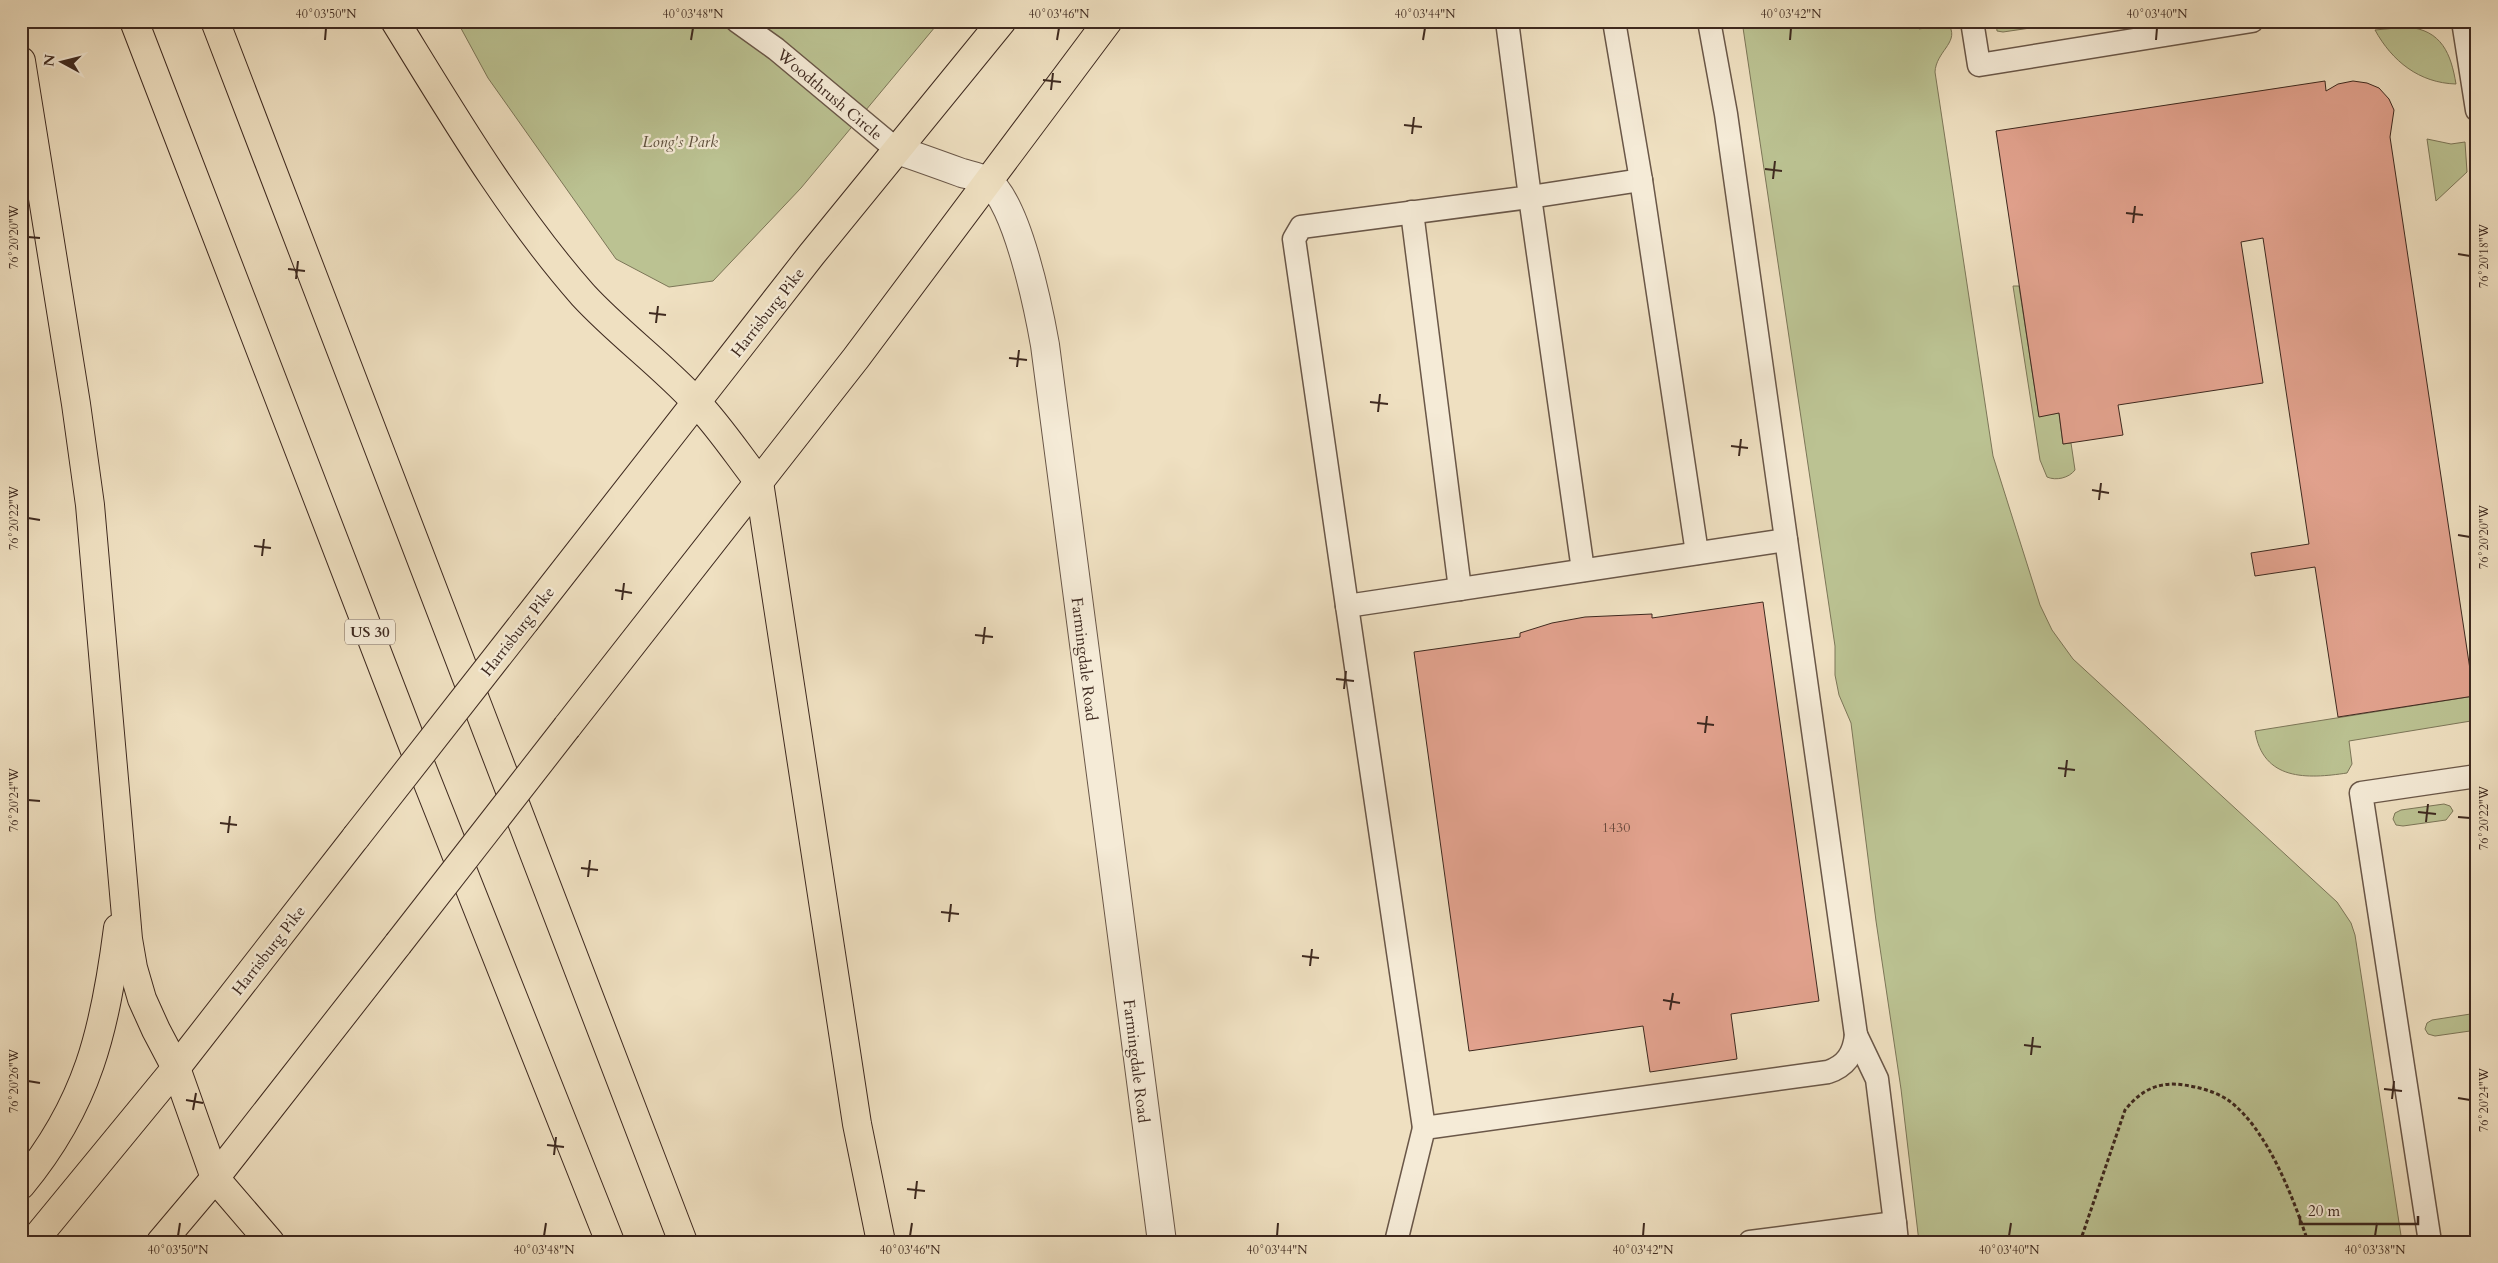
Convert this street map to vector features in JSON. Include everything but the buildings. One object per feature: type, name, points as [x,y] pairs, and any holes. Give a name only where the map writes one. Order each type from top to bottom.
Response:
[{"type":"main road","name":"US 30","points":[[134,21],[414,748],[610,1242]]},
{"type":"main road","points":[[215,21],[683,1242]]},
{"type":"main road","points":[[395,21],[469,140],[546,250],[585,296],[696,402],[759,482],[857,1124],[881,1242]]},
{"type":"main road","name":"Harrisburg Pike","points":[[33,1242],[176,1068],[696,402],[1002,21]]},
{"type":"main road","points":[[161,1242],[215,1178],[856,358],[1108,21]]},
{"type":"main road","points":[[21,61],[76,404],[90,505],[133,968],[142,999],[176,1068],[215,1178],[270,1242]]},
{"type":"main road","points":[[21,1185],[54,1141],[82,1086],[95,1054],[110,989],[124,884]]},
{"type":"street","points":[[897,150],[988,182]]},
{"type":"street","name":"Farmingdale Road","points":[[988,182],[1000,197],[1026,260],[1037,301],[1045,345],[1162,1242]]},
{"type":"lane","name":"Woodthrush Circle","points":[[738,21],[776,49],[897,150]]},
{"type":"lane","points":[[1507,21],[1583,570]]},
{"type":"lane","points":[[1614,21],[1641,180],[1697,553]]},
{"type":"lane","points":[[1424,1128],[1828,1072],[1839,1068],[1855,1048],[1856,1035],[1726,114],[1709,21]]},
{"type":"lane","points":[[1972,21],[1979,65],[2252,21]]},
{"type":"lane","points":[[2463,21],[2477,110]]},
{"type":"lane","points":[[1396,1242],[1424,1128],[1294,239],[1301,227],[1530,197],[1641,180]]},
{"type":"lane","points":[[1412,212],[1460,589]]},
{"type":"lane","points":[[1347,606],[1786,540]]},
{"type":"lane","points":[[2430,1242],[2361,793],[2477,776]]},
{"type":"lane","points":[[1750,1242],[1896,1232],[1877,1079],[1856,1035]]},
{"type":"path","points":[[2080,1242],[2125,1110],[2138,1095],[2157,1085],[2166,1083],[2193,1086],[2226,1099],[2252,1123],[2285,1180],[2308,1242]]},
{"type":"green space","name":"Long's Park","points":[[457,21],[940,21],[801,188],[713,281],[669,287],[616,259],[488,78]]},
{"type":"green space","points":[[1742,21],[1917,21],[1919,29],[1944,25],[1950,27],[1951,38],[1936,65],[1935,72],[1993,456],[2040,605],[2052,630],[2073,659],[2337,902],[2351,923],[2355,935],[2402,1242],[1919,1242],[1901,1089],[1876,921],[1851,723],[1839,695],[1835,675],[1835,646]]},
{"type":"green space","points":[[1996,21],[2056,21],[2051,25],[2003,32],[1997,31]]},
{"type":"green space","points":[[2407,27],[2419,29],[2437,38],[2448,54],[2456,84],[2430,80],[2408,68],[2390,51],[2375,30]]},
{"type":"green space","points":[[2427,139],[2451,144],[2465,142],[2467,172],[2436,201]]},
{"type":"green space","points":[[2013,286],[2019,286],[2039,416],[2059,413],[2063,444],[2071,443],[2075,470],[2062,478],[2054,479],[2047,477],[2040,460]]},
{"type":"green space","points":[[2474,696],[2477,720],[2349,741],[2352,764],[2347,773],[2302,776],[2277,768],[2267,759],[2260,747],[2255,731]]},
{"type":"green space","points":[[2444,804],[2450,806],[2453,811],[2446,820],[2403,826],[2396,825],[2393,819],[2395,813],[2401,810]]},
{"type":"green space","points":[[2477,1013],[2477,1030],[2435,1036],[2428,1034],[2425,1029],[2427,1023],[2432,1020]]}]
